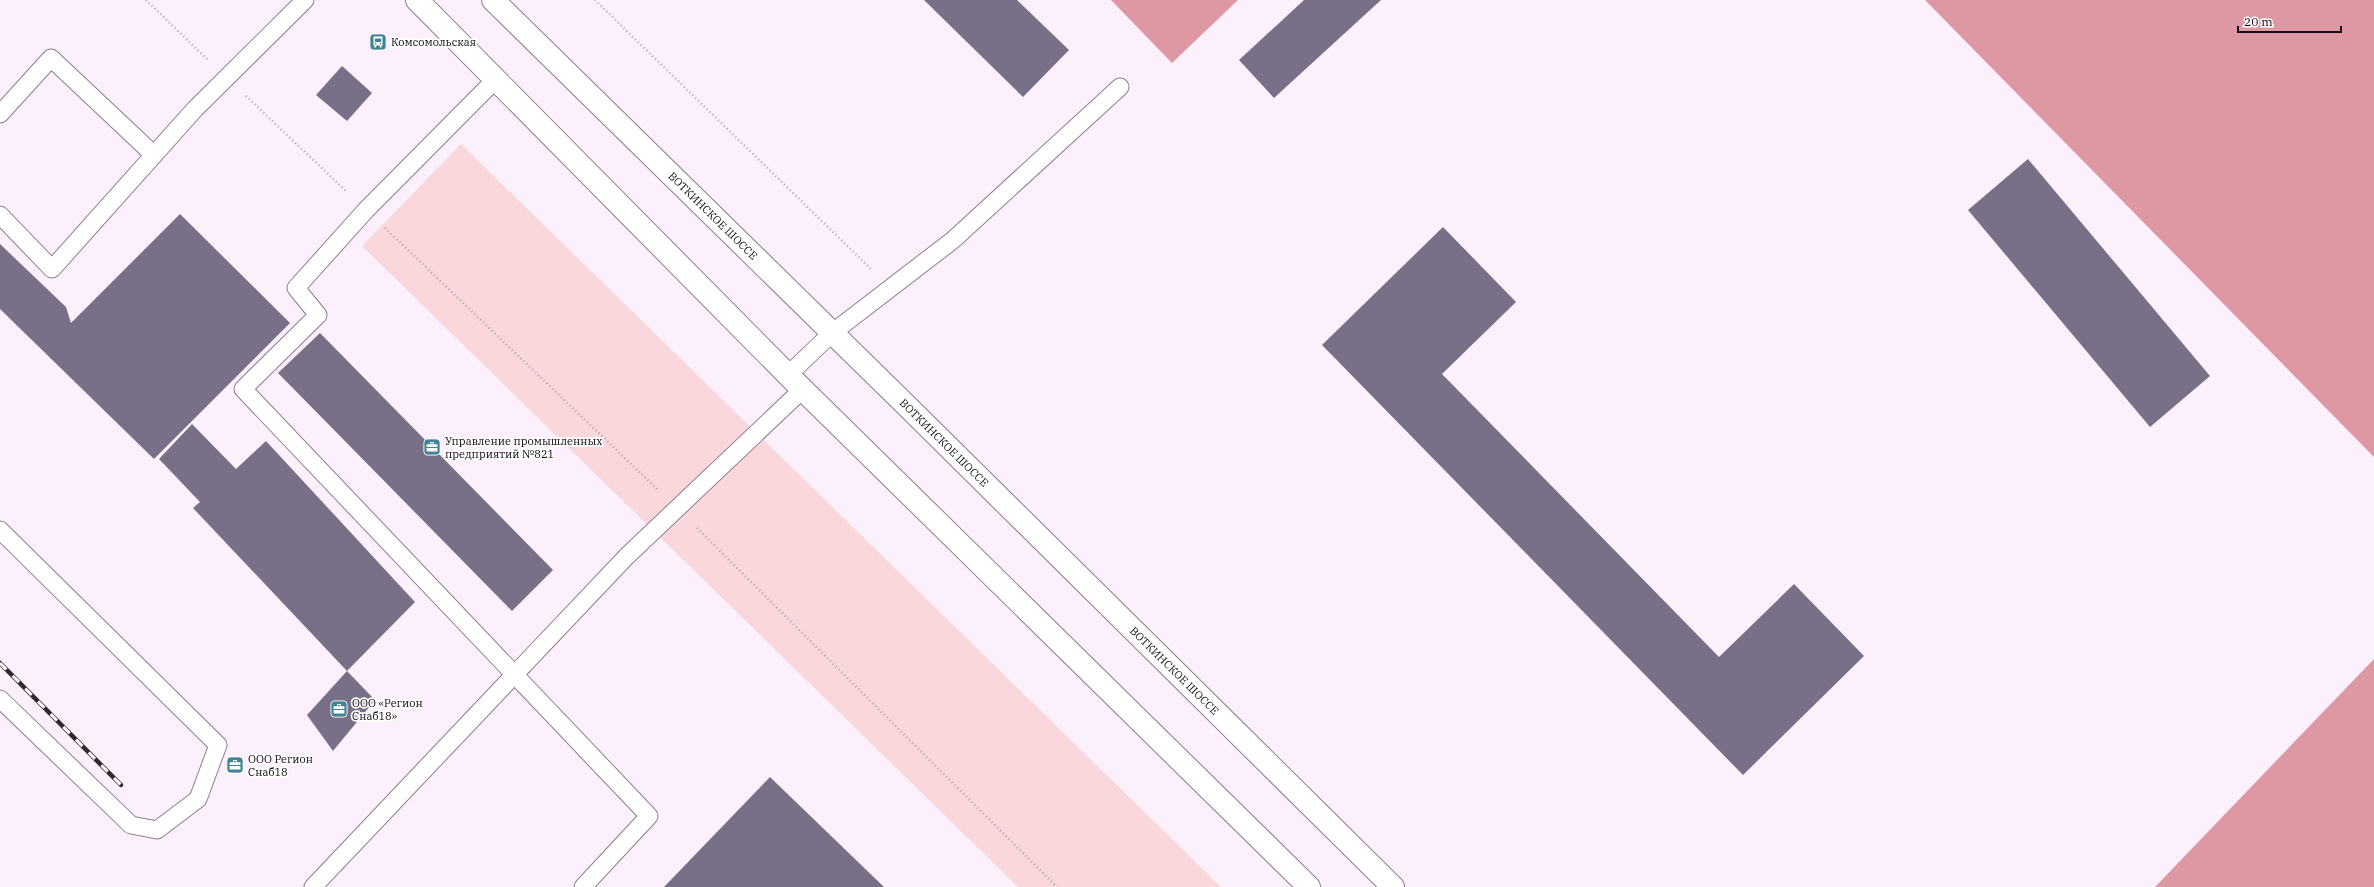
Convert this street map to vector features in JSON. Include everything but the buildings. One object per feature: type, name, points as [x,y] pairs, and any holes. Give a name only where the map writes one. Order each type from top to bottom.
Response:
[{"type":"main road","points":[[418,0],[795,382],[1309,887]]},
{"type":"main road","name":"ВОТКИНСКОЕ ШОССЕ","points":[[493,0],[832,332],[1393,887]]},
{"type":"lane","points":[[0,215],[52,269],[154,155],[226,78],[305,0]]},
{"type":"lane","points":[[0,114],[51,58],[154,155]]},
{"type":"lane","points":[[496,79],[366,210],[296,288],[318,315],[243,389],[649,816],[583,887]]},
{"type":"lane","points":[[313,887],[627,556],[677,508],[795,382],[832,332],[953,240],[1120,87]]},
{"type":"lane","points":[[0,530],[218,745],[198,799],[157,830],[131,825],[0,699]]},
{"type":"path","points":[[146,0],[677,508],[1057,887]]},
{"type":"path","points":[[595,0],[890,288]]},
{"type":"shaded area","points":[[1111,0],[1238,0],[1172,63]]},
{"type":"shaded area","points":[[1925,0],[2374,0],[2374,457]]},
{"type":"shaded area","points":[[461,144],[1221,887],[1018,887],[362,246]]},
{"type":"shaded area","points":[[2374,659],[2374,887],[2155,887]]},
{"type":"railway","points":[[0,663],[121,785]]},
{"type":"place","name":"Комсомольская","points":[[378,42]]},
{"type":"place","name":"Управление промышленных предприятий №821","points":[[432,447]]},
{"type":"place","name":"ООО «Регион Снаб18»","points":[[339,709]]},
{"type":"place","name":"ООО Регион Снаб18","points":[[235,765]]}]
